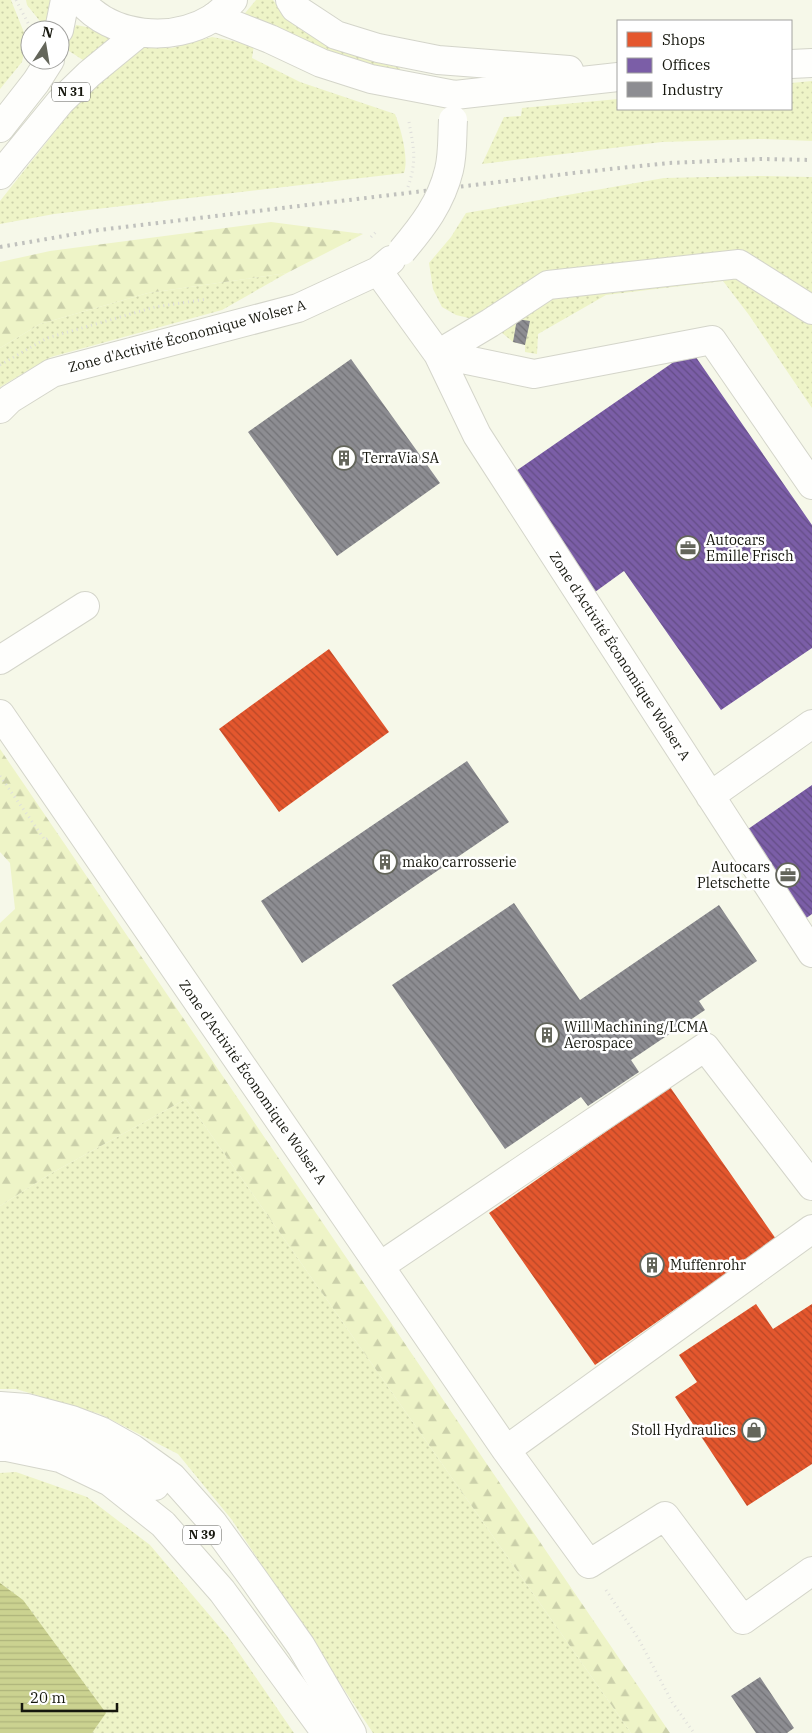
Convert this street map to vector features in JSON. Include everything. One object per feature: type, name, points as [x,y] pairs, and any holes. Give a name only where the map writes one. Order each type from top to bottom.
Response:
[{"type":"main road","points":[[61,20],[65,0]]},
{"type":"main road","points":[[80,0],[86,8],[111,24],[139,33],[165,34],[191,29],[223,9],[270,39],[321,63],[454,107],[617,78]]},
{"type":"main road","points":[[290,0],[295,8],[336,35],[378,48],[438,60],[617,73]]},
{"type":"main road","name":"N 31","points":[[6,168],[66,97],[89,74],[139,33]]},
{"type":"main road","points":[[438,60],[454,107]]},
{"type":"main road","points":[[792,64],[812,63]]},
{"type":"main road","name":"N 31","points":[[0,128],[44,70]]},
{"type":"main road","name":"Zone d'Activité Économique Wolser A","points":[[0,409],[10,399],[52,373],[298,308],[378,271],[402,251],[425,223],[439,200],[449,170],[454,107]]},
{"type":"main road","points":[[438,354],[548,285],[739,264],[812,310]]},
{"type":"main road","name":"Zone d'Activité Économique Wolser A","points":[[378,271],[438,354],[477,435],[812,953]]},
{"type":"main road","points":[[438,354],[534,374],[712,340],[812,485]]},
{"type":"main road","points":[[0,660],[85,606]]},
{"type":"main road","name":"Zone d'Activité Économique Wolser A","points":[[0,714],[506,1450],[588,1564]]},
{"type":"main road","points":[[710,796],[812,724]]},
{"type":"main road","points":[[380,1266],[705,1047],[812,1186]]},
{"type":"main road","points":[[506,1450],[812,1229]]},
{"type":"main road","name":"N 39","points":[[0,1406],[27,1408],[72,1420],[101,1431],[132,1449],[172,1477],[213,1523],[301,1646],[352,1733]]},
{"type":"main road","name":"N 39","points":[[0,1429],[13,1429],[55,1437],[100,1453],[153,1484],[193,1523],[236,1582],[331,1733]]},
{"type":"main road","points":[[0,1447],[60,1458],[110,1482],[163,1524],[222,1591],[326,1733]]},
{"type":"main road","points":[[588,1564],[665,1516],[743,1620],[812,1571]]},
{"type":"path","points":[[16,0],[27,20]]},
{"type":"path","points":[[406,192],[414,170],[415,156],[409,122]]},
{"type":"path","points":[[366,241],[382,224]]},
{"type":"path","points":[[0,365],[47,338],[155,307],[212,298]]},
{"type":"path","points":[[588,1564],[638,1638],[672,1702],[694,1733]]},
{"type":"green space","points":[[0,0],[11,0],[20,22],[20,64],[0,89]]},
{"type":"green space","points":[[26,0],[52,0],[49,20],[39,20],[27,5]]},
{"type":"green space","points":[[256,0],[273,0],[287,18],[374,61],[400,68],[400,74],[371,68],[241,18]]},
{"type":"green space","points":[[76,25],[92,28],[130,44],[172,48],[212,37],[254,45],[252,58],[300,82],[395,114],[405,152],[404,173],[54,214],[0,224],[0,201],[77,104],[86,62],[70,52],[70,39]]},
{"type":"green space","points":[[812,81],[812,141],[759,139],[662,142],[482,164],[504,117],[521,116],[522,108],[617,99],[617,110],[792,110],[792,83]]},
{"type":"green space","points":[[812,177],[812,408],[749,315],[723,281],[606,295],[538,334],[537,354],[525,352],[525,345],[513,342],[490,323],[456,315],[442,307],[433,289],[429,263],[451,237],[466,213],[664,178]]},
{"type":"green space","points":[[271,222],[363,234],[287,273],[148,293],[40,324],[0,348],[0,262],[50,251]]},
{"type":"green space","points":[[287,273],[222,310],[51,357],[0,387],[0,348],[40,324],[148,293]]},
{"type":"green space","points":[[0,749],[670,1733],[631,1733],[186,1099],[50,1174],[0,1206],[0,923],[15,909],[10,863],[0,852]]},
{"type":"green space","points":[[186,1099],[631,1733],[373,1733],[232,1520],[178,1454],[100,1414],[16,1389],[0,1389],[0,1206],[50,1174]]},
{"type":"green space","points":[[16,1472],[87,1497],[150,1545],[228,1637],[294,1733],[0,1733],[0,1473]]},
{"type":"shaded area","points":[[0,1583],[23,1600],[106,1713],[92,1733],[0,1733]]},
{"type":"building: Shops","points":[[329,649],[389,732],[279,812],[219,729]]},
{"type":"building: Shops","points":[[670,1087],[776,1239],[595,1365],[489,1213]]},
{"type":"building: Shops","name":"Stoll Hydraulics","points":[[756,1304],[773,1329],[812,1304],[812,1464],[747,1506],[675,1397],[697,1382],[679,1355]]},
{"type":"building: Offices","name":"Autocars Emille Frisch","points":[[691,350],[812,525],[812,648],[721,710],[624,571],[595,592],[513,473]]},
{"type":"building: Offices","name":"Autocars Pletschette","points":[[812,785],[812,914],[798,924],[738,836]]},
{"type":"building: Industry","points":[[517,319],[530,321],[525,345],[513,342]]},
{"type":"building: Industry","name":"TerraVia SA","points":[[351,359],[440,483],[337,556],[248,432]]},
{"type":"building: Industry","name":"mako carrosserie","points":[[467,761],[509,822],[302,963],[261,901]]},
{"type":"building: Industry","name":"Will Machining/LCMA Aerospace","points":[[514,903],[580,1000],[719,905],[757,961],[699,1001],[705,1010],[631,1060],[639,1072],[588,1106],[581,1097],[505,1149],[392,985]]},
{"type":"building: Industry","points":[[760,1677],[794,1728],[787,1733],[756,1733],[731,1696]]},
{"type":"railway","points":[[0,247],[99,230],[582,172],[669,163],[762,159],[812,160]]},
{"type":"place","name":"TerraVia SA","points":[[344,458]]},
{"type":"place","name":"Autocars Emille Frisch","points":[[688,548]]},
{"type":"place","name":"mako carrosserie","points":[[385,862]]},
{"type":"place","name":"Autocars Pletschette","points":[[788,875]]},
{"type":"place","name":"Will Machining/LCMA Aerospace","points":[[547,1035]]},
{"type":"place","name":"Muffenrohr","points":[[652,1265]]},
{"type":"place","name":"Stoll Hydraulics","points":[[754,1430]]}]
